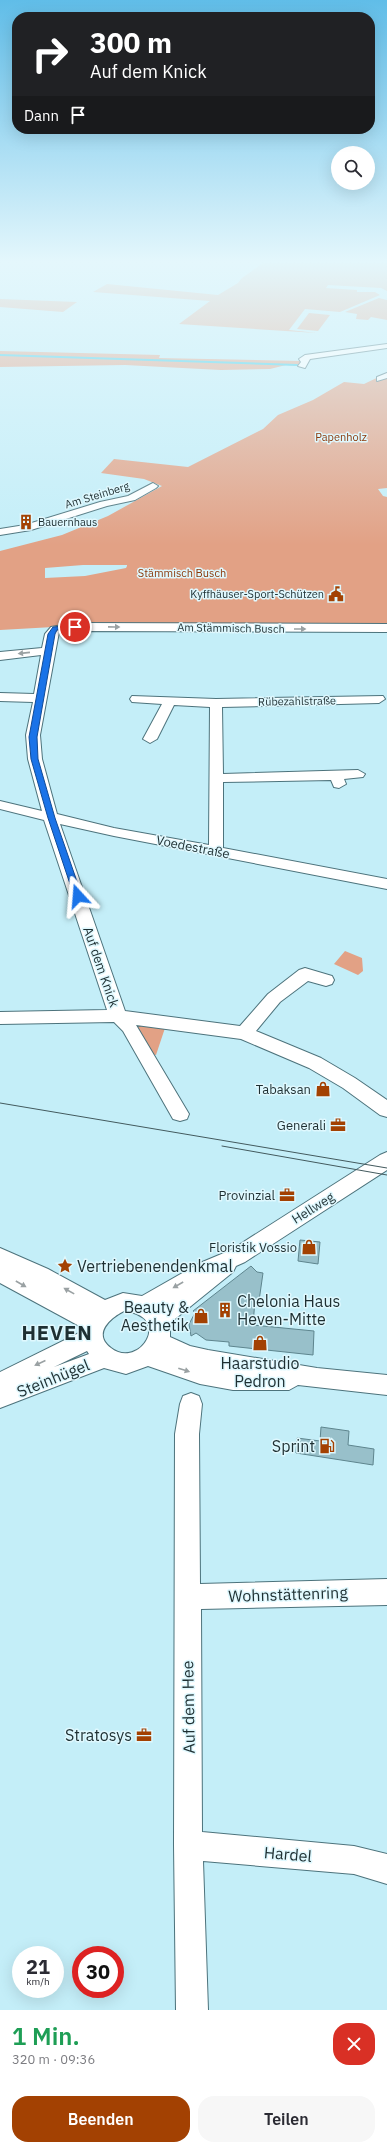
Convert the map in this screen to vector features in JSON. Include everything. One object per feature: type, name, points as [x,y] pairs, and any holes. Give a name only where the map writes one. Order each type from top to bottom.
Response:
[{"type":"street","points":[[302,366],[305,362],[303,359],[309,357]]},
{"type":"street","name":"Am Steinberg","points":[[0,532],[11,529],[17,531],[104,504],[131,498],[153,486]]},
{"type":"street","name":"Am Stämmisch Busch","points":[[75,627],[316,629],[387,628]]},
{"type":"street","name":"Auf dem Knick","points":[[75,627],[55,629],[51,634],[33,735],[35,759],[52,818],[118,1016],[208,1026],[244,1033],[315,1063],[349,1083],[387,1110]]},
{"type":"street","points":[[0,656],[48,650]]},
{"type":"street","points":[[0,697],[40,698]]},
{"type":"street","name":"Rübezahlstraße","points":[[136,700],[216,703],[379,699]]},
{"type":"street","points":[[150,739],[170,701]]},
{"type":"street","points":[[216,703],[216,851]]},
{"type":"street","points":[[216,778],[337,780],[358,774]]},
{"type":"street","name":"Voedestraße","points":[[0,805],[52,818],[387,884]]},
{"type":"street","points":[[244,1033],[274,998],[304,974],[326,980]]},
{"type":"street","points":[[0,1018],[118,1016],[129,1027],[180,1114]]},
{"type":"street","name":"Hellweg","points":[[151,1313],[215,1277],[238,1256],[387,1160]]},
{"type":"street","points":[[0,1257],[41,1275],[96,1324],[99,1352],[105,1358],[126,1364],[137,1361],[153,1349],[160,1327],[151,1313],[134,1302],[112,1304],[96,1324]]},
{"type":"street","points":[[0,1273],[96,1324]]},
{"type":"street","name":"Steinhügel","points":[[0,1384],[96,1324]]},
{"type":"street","points":[[153,1349],[184,1370],[207,1376],[258,1381],[317,1378],[387,1385]]},
{"type":"street","name":"Steinhügel","points":[[0,1398],[105,1358]]},
{"type":"street","name":"Auf dem Hee","points":[[190,1404],[187,1441],[186,1556],[188,1597],[188,1845],[192,2010]]},
{"type":"street","name":"Wohnstättenring","points":[[188,1597],[387,1592]]},
{"type":"street","name":"Hardel","points":[[188,1845],[354,1860],[387,1869]]},
{"type":"green space","points":[[0,357],[159,357],[159,358],[301,361],[302,364],[299,366],[286,365],[270,369],[221,370],[125,365],[0,367]]},
{"type":"green space","name":"Stämmisch Busch","points":[[387,373],[387,488],[378,489],[383,496],[387,497],[387,625],[71,626],[0,630],[0,551],[62,535],[108,516],[162,486],[144,479],[101,473],[114,459],[188,467],[263,429],[278,415],[313,400],[344,382],[364,384]],"holes":[[[83,565],[127,565],[126,568],[85,576],[45,578],[45,568]]]},
{"type":"green space","points":[[345,951],[362,958],[363,971],[358,975],[334,964]]},
{"type":"green space","points":[[134,1025],[165,1028],[156,1055],[150,1054]]},
{"type":"building","name":"Floristik Vossio","points":[[300,1240],[320,1242],[318,1264],[298,1261]]},
{"type":"building","name":"Chelonia Haus Heven-Mitte","points":[[251,1266],[257,1272],[263,1273],[259,1301],[255,1300],[253,1325],[314,1331],[313,1355],[229,1346],[229,1342],[206,1340],[196,1333],[191,1336],[189,1324],[195,1313],[193,1311]]},
{"type":"building","name":"Sprint","points":[[321,1427],[349,1431],[348,1445],[374,1449],[373,1465],[296,1453],[297,1438],[320,1441]]},
{"type":"waterway","points":[[53,357],[297,365]]},
{"type":"tram line","points":[[0,1103],[387,1168]]},
{"type":"tram line","points":[[222,1146],[387,1175]]},
{"type":"place","name":"Bauernhaus","points":[[26,522]]},
{"type":"place","name":"Kyffhäuser-Sport-Schützen","points":[[336,594]]},
{"type":"place","name":"Tabaksan","points":[[323,1089]]},
{"type":"place","name":"Generali","points":[[338,1125]]},
{"type":"place","name":"Provinzial","points":[[287,1195]]},
{"type":"place","name":"Floristik Vossio","points":[[309,1247]]},
{"type":"place","name":"Vertriebenendenkmal","points":[[65,1266]]},
{"type":"place","name":"Chelonia Haus Heven-Mitte","points":[[225,1310]]},
{"type":"place","name":"Beauty & Aesthetik","points":[[201,1316]]},
{"type":"place","name":"Haarstudio Pedron","points":[[260,1343]]},
{"type":"place","name":"Sprint","points":[[327,1446]]},
{"type":"place","name":"Stratosys","points":[[144,1735]]},
{"type":"district","name":"HEVEN","points":[[57,1332]]},
{"type":"route","points":[[75,627],[55,629],[51,634],[46,670],[33,737],[35,759],[52,818],[78,896]]},
{"type":"park label","name":"Papenholz","points":[[341,437]]}]
